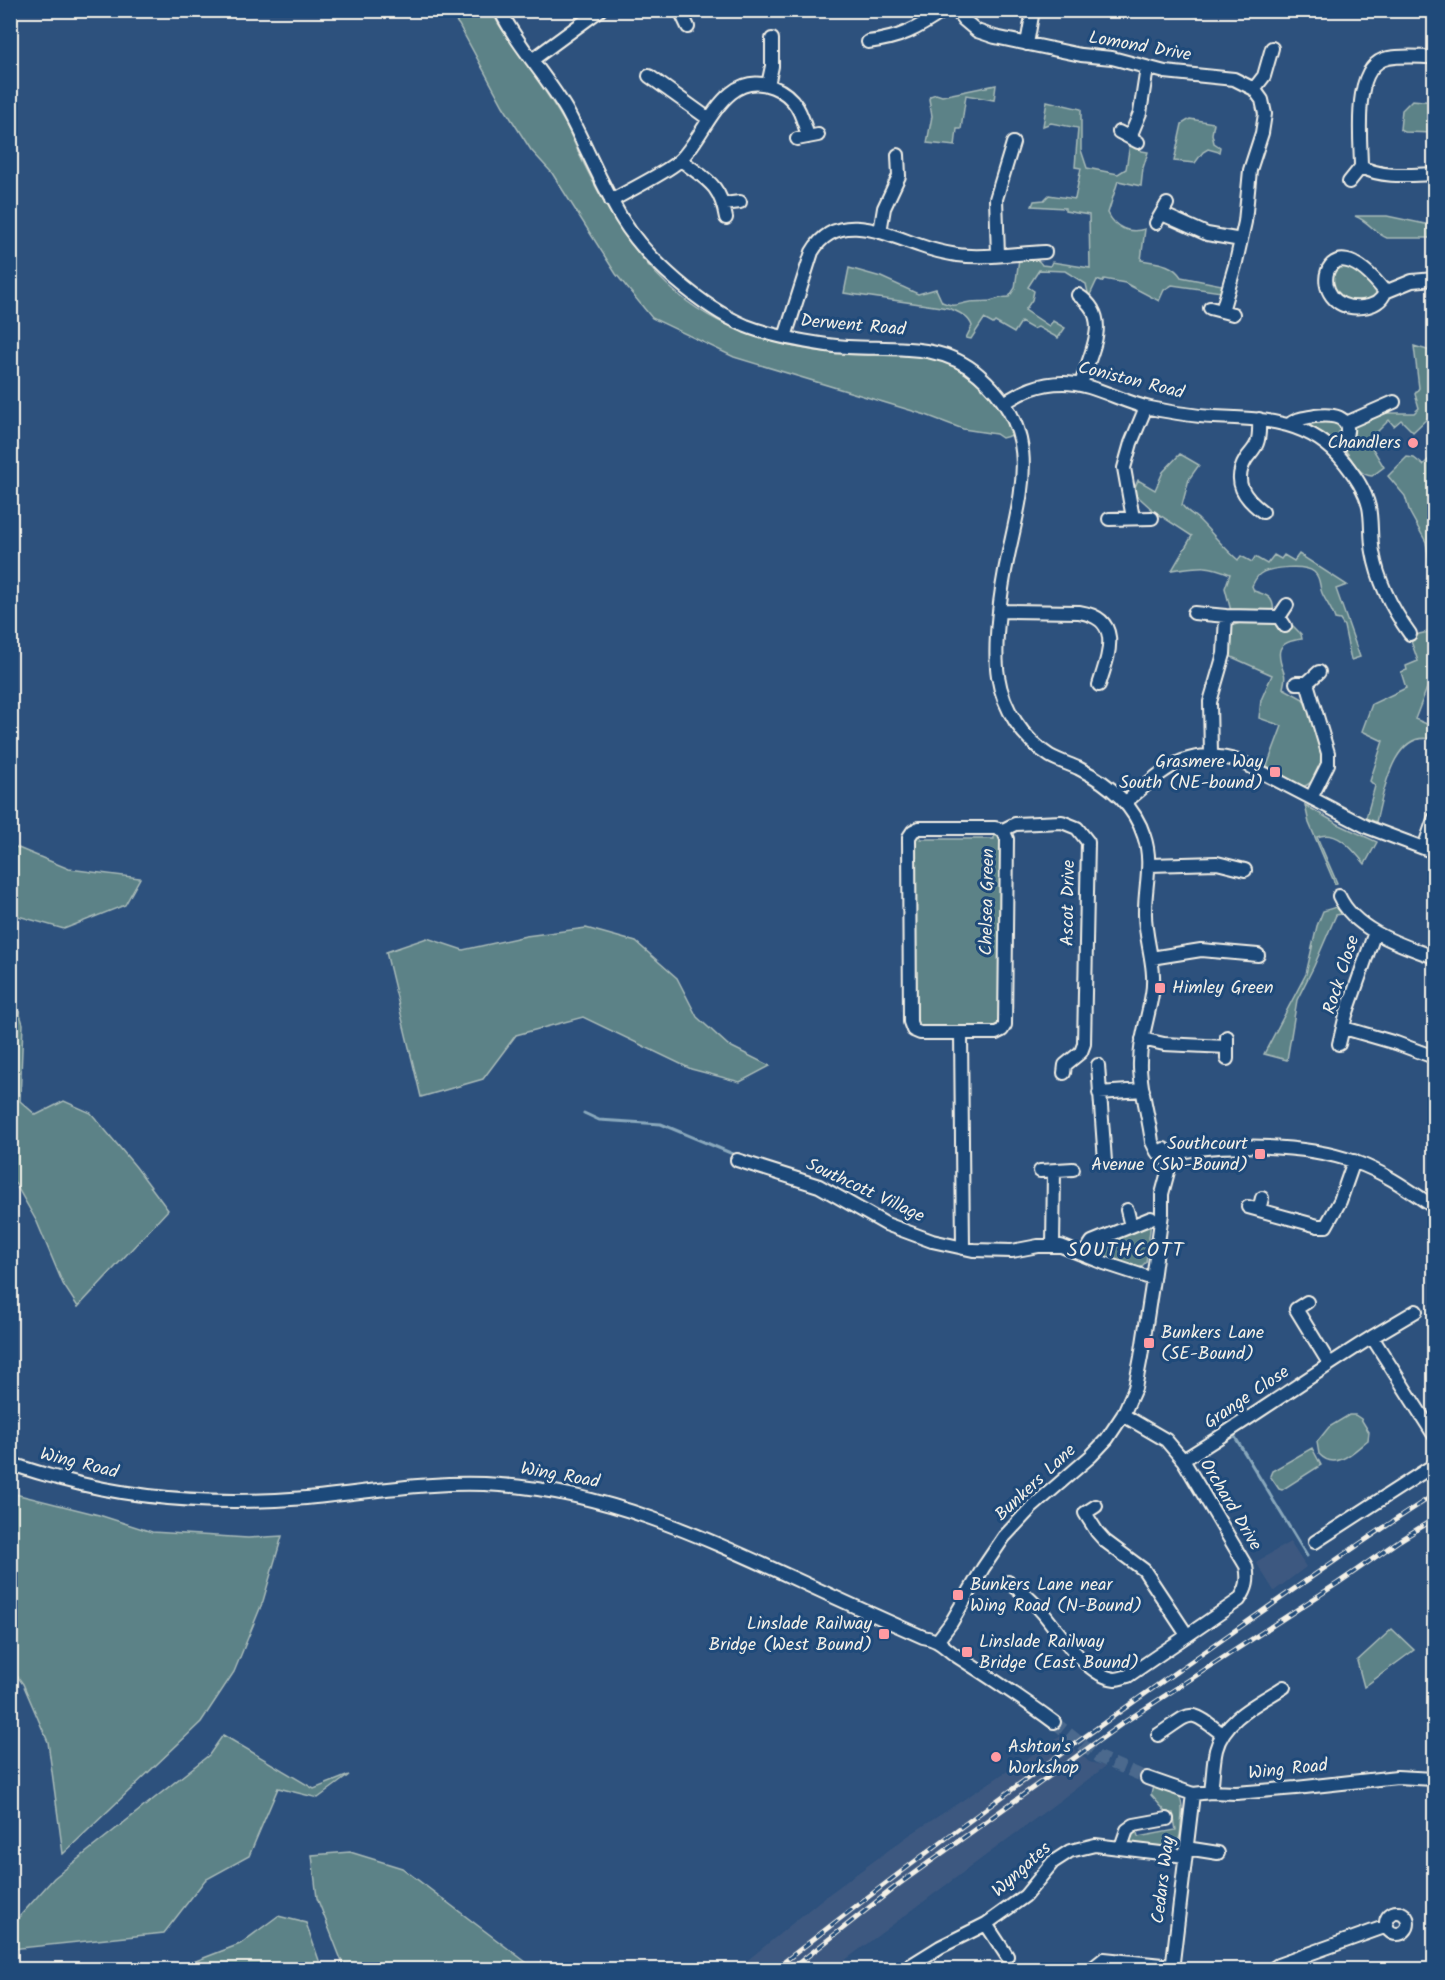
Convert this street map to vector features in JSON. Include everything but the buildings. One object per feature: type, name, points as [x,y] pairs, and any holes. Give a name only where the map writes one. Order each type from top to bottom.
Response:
[{"type":"street","name":"Derwent Road","points":[[500,10],[516,38],[566,110],[611,201],[625,224],[659,264],[683,286],[727,316],[749,327],[785,337],[846,347],[931,351],[950,357],[978,374],[1004,403],[1017,427],[1024,469],[1000,611]]},
{"type":"street","points":[[532,60],[600,10]]},
{"type":"street","points":[[680,10],[688,27]]},
{"type":"street","points":[[868,42],[885,45],[924,25],[945,10]]},
{"type":"street","name":"Lomond Drive","points":[[956,10],[977,31],[995,37],[1081,55],[1112,58],[1165,72],[1234,79],[1254,89]]},
{"type":"street","points":[[1027,44],[1033,10]]},
{"type":"street","points":[[768,85],[772,66],[773,39]]},
{"type":"street","points":[[1222,311],[1241,240],[1250,170],[1262,133],[1265,114],[1262,100],[1254,89],[1264,76],[1272,48]]},
{"type":"street","points":[[1349,182],[1360,167],[1362,92],[1364,80],[1369,72],[1374,65],[1388,58],[1434,57]]},
{"type":"street","points":[[1129,137],[1140,113],[1147,68]]},
{"type":"street","points":[[649,76],[709,119]]},
{"type":"street","points":[[611,201],[681,160],[720,102],[745,86],[768,85],[789,95],[803,114],[808,137]]},
{"type":"street","points":[[998,254],[996,199],[1013,143]]},
{"type":"street","points":[[880,232],[884,208],[899,176],[898,155]]},
{"type":"street","points":[[681,160],[713,185],[720,194],[726,218]]},
{"type":"street","points":[[1360,167],[1387,175],[1425,178]]},
{"type":"street","points":[[724,204],[740,202]]},
{"type":"street","points":[[1162,214],[1200,232],[1241,240]]},
{"type":"street","points":[[785,337],[807,265],[817,243],[834,231],[845,228],[880,232],[921,246],[960,255],[1045,252]]},
{"type":"street","points":[[1385,292],[1377,282],[1352,261],[1343,259],[1335,261],[1329,269],[1328,292],[1342,305],[1352,307],[1373,305],[1383,298],[1385,292],[1412,281],[1434,279]]},
{"type":"street","points":[[1078,295],[1084,299],[1096,316],[1098,327],[1081,385]]},
{"type":"street","name":"Coniston Road","points":[[1004,403],[1035,386],[1054,383],[1081,385],[1146,407],[1211,417],[1259,419],[1289,425],[1315,437],[1335,452],[1362,488],[1369,507],[1372,552],[1378,575],[1395,622],[1410,634]]},
{"type":"street","points":[[1346,423],[1394,402]]},
{"type":"street","points":[[1134,518],[1124,468],[1146,407]]},
{"type":"street","points":[[1289,425],[1301,418],[1327,414],[1341,418],[1346,423],[1347,433],[1335,452]]},
{"type":"street","points":[[1259,419],[1258,441],[1242,467],[1239,477],[1250,502],[1263,512]]},
{"type":"street","points":[[1109,519],[1152,518]]},
{"type":"street","points":[[1194,613],[1282,622],[1287,605]]},
{"type":"street","points":[[1099,685],[1111,646],[1106,627],[1099,620],[1090,614],[1079,612],[1000,611],[998,676],[1002,695],[1012,718],[1029,739],[1051,757],[1096,778],[1126,802],[1136,817],[1145,838],[1150,865],[1144,914],[1153,990],[1142,1039],[1140,1066],[1150,1129],[1163,1146],[1166,1156]]},
{"type":"street","points":[[1211,754],[1210,702],[1222,665],[1226,616]]},
{"type":"street","points":[[1311,798],[1328,764],[1328,753],[1302,683],[1319,672]]},
{"type":"street","points":[[1126,802],[1173,764],[1211,754],[1242,762],[1367,827],[1429,850],[1434,819]]},
{"type":"street","name":"Ascot Drive","points":[[1003,830],[1015,824],[1062,822],[1077,828],[1088,842],[1079,1024],[1084,1044],[1081,1052],[1065,1065],[1064,1073]]},
{"type":"street","name":"Chelsea Green","points":[[911,828],[995,828],[1003,830],[1007,839],[1006,1033],[909,1033],[909,837],[911,828]]},
{"type":"street","points":[[1150,865],[1206,862],[1241,867]]},
{"type":"street","points":[[1339,896],[1345,906],[1375,932],[1434,957]]},
{"type":"street","name":"Rock Close","points":[[1340,1044],[1375,932]]},
{"type":"street","points":[[1151,958],[1201,950],[1258,954]]},
{"type":"street","name":"Rock Close","points":[[1344,1028],[1434,1057]]},
{"type":"street","points":[[961,1033],[963,1248]]},
{"type":"street","points":[[1142,1039],[1164,1044],[1227,1048]]},
{"type":"street","points":[[1098,1065],[1106,1161]]},
{"type":"street","points":[[1099,1093],[1143,1090]]},
{"type":"street","points":[[1123,1415],[1135,1388],[1139,1367],[1161,1214],[1162,1194],[1158,1180],[1160,1166],[1166,1156],[1191,1150],[1257,1147],[1310,1151],[1354,1161],[1394,1181],[1434,1207]]},
{"type":"street","name":"Southcott Village","points":[[736,1160],[819,1186],[886,1224],[932,1241],[963,1248],[1012,1251],[1053,1245],[1153,1279]]},
{"type":"street","points":[[1256,1205],[1318,1226],[1326,1226],[1340,1201],[1354,1161]]},
{"type":"street","points":[[1053,1245],[1047,1171],[1073,1169]]},
{"type":"street","points":[[1127,1210],[1131,1226]]},
{"type":"street","points":[[1084,1254],[1092,1242],[1151,1218]]},
{"type":"street","points":[[1307,1302],[1296,1309],[1329,1364]]},
{"type":"street","name":"Grange Close","points":[[1183,1460],[1264,1410],[1329,1364],[1416,1311]]},
{"type":"street","points":[[1372,1338],[1434,1435]]},
{"type":"street","name":"Orchard Drive","points":[[1008,1582],[1026,1595],[1043,1613],[1072,1651],[1099,1673],[1115,1679],[1128,1676],[1239,1600],[1245,1592],[1248,1576],[1246,1566],[1183,1460],[1166,1440],[1123,1415]]},
{"type":"street","name":"Bunkers Lane","points":[[938,1640],[1004,1537],[1031,1508],[1091,1456],[1107,1439],[1123,1415]]},
{"type":"street","name":"Wing Road","points":[[10,1463],[103,1490],[155,1498],[210,1501],[304,1498],[459,1484],[498,1485],[571,1494],[620,1507],[677,1527],[749,1557],[923,1637],[938,1640],[949,1651],[1054,1722]]},
{"type":"street","points":[[1315,1542],[1434,1465]]},
{"type":"street","points":[[1096,1506],[1085,1513],[1097,1532],[1144,1570],[1187,1635]]},
{"type":"street","points":[[1211,1792],[1216,1750],[1222,1734],[1245,1712],[1284,1687]]},
{"type":"street","points":[[1158,1736],[1189,1715],[1195,1715],[1222,1734]]},
{"type":"street","name":"Wing Road","points":[[1147,1778],[1192,1794],[1246,1793],[1396,1777],[1434,1779]]},
{"type":"street","name":"Cedars Way","points":[[1172,1968],[1192,1794]]},
{"type":"street","points":[[1121,1847],[1127,1830],[1134,1825],[1167,1819]]},
{"type":"street","name":"Wyngates","points":[[903,1970],[940,1947],[986,1924],[1025,1896],[1053,1862],[1070,1851],[1095,1845],[1218,1853]]},
{"type":"street","points":[[986,1924],[1007,1956]]},
{"type":"street","points":[[1270,1970],[1278,1965],[1387,1926]]},
{"type":"street","points":[[1090,1970],[1104,1959],[1172,1968]]},
{"type":"shaded area","points":[[1290,1542],[1306,1567],[1274,1591],[1256,1562]]},
{"type":"shaded area","points":[[1061,1736],[1089,1762],[1106,1766],[833,1969],[737,1969],[821,1900],[908,1836]]},
{"type":"green space","points":[[448,11],[492,11],[559,112],[595,186],[623,232],[656,273],[696,308],[746,332],[803,349],[873,355],[909,353],[943,362],[959,369],[985,391],[996,404],[1013,435],[1002,438],[996,434],[963,429],[926,415],[734,357],[652,318],[616,274],[552,173],[531,150],[503,106],[459,25]]},
{"type":"green space","points":[[996,85],[994,100],[966,95],[961,129],[957,129],[955,146],[927,143],[932,116],[930,96],[936,94],[942,96]]},
{"type":"green space","points":[[1412,100],[1434,102],[1434,133],[1405,132],[1400,129],[1402,110]]},
{"type":"green space","points":[[1047,101],[1081,109],[1081,150],[1087,168],[1118,174],[1126,169],[1130,144],[1148,152],[1141,186],[1118,181],[1108,213],[1114,223],[1123,228],[1133,231],[1145,229],[1141,260],[1169,266],[1181,277],[1222,285],[1221,292],[1172,285],[1164,290],[1159,301],[1125,283],[1104,279],[1102,282],[1097,280],[1089,297],[1086,284],[1065,271],[1039,270],[1028,287],[1034,291],[1032,300],[1025,310],[1049,326],[1053,321],[1065,328],[1058,338],[1038,327],[1033,329],[1021,322],[1014,333],[995,322],[993,324],[984,319],[971,339],[966,338],[972,326],[968,319],[951,309],[844,293],[849,268],[881,277],[918,294],[936,289],[942,302],[954,305],[1009,297],[1015,288],[1019,259],[1032,258],[1042,265],[1050,266],[1052,262],[1090,268],[1089,215],[1065,211],[1065,208],[1032,206],[1034,201],[1044,200],[1049,195],[1075,199],[1081,168],[1075,167],[1078,128],[1051,123],[1043,126]]},
{"type":"green space","points":[[1190,119],[1214,123],[1212,134],[1214,143],[1220,147],[1219,152],[1208,149],[1195,163],[1174,161],[1182,124]]},
{"type":"green space","points":[[1355,216],[1387,216],[1425,224],[1434,223],[1434,238],[1387,238]]},
{"type":"green space","points":[[1340,266],[1351,268],[1363,275],[1378,293],[1371,300],[1361,303],[1342,298],[1332,284],[1333,275]]},
{"type":"green space","points":[[1414,346],[1434,352],[1434,412],[1413,432],[1401,420],[1394,426],[1389,420],[1368,441],[1384,467],[1372,476],[1363,474],[1346,451],[1351,442],[1352,426],[1386,413],[1414,413],[1419,408],[1415,394],[1419,388]]},
{"type":"green space","points":[[1335,418],[1345,431],[1337,439],[1327,439],[1310,425],[1310,421]]},
{"type":"green space","points":[[1180,454],[1199,465],[1189,479],[1182,505],[1238,560],[1241,556],[1252,562],[1255,557],[1267,564],[1274,555],[1281,559],[1284,555],[1294,561],[1299,554],[1347,585],[1336,589],[1360,657],[1351,660],[1344,626],[1340,620],[1335,619],[1322,593],[1318,577],[1310,570],[1296,567],[1279,568],[1257,577],[1252,586],[1254,591],[1270,598],[1273,613],[1231,611],[1225,588],[1230,574],[1208,567],[1172,570],[1192,536],[1155,512],[1133,492],[1138,480],[1155,490],[1163,472]]},
{"type":"green space","points":[[1433,455],[1434,580],[1426,542],[1410,513],[1405,496],[1388,476],[1407,457],[1414,458],[1423,465]]},
{"type":"green space","points":[[1274,622],[1283,632],[1293,626],[1301,634],[1302,639],[1287,643],[1280,649],[1279,654],[1285,677],[1283,688],[1303,699],[1320,746],[1319,770],[1313,780],[1303,787],[1267,766],[1282,726],[1259,718],[1261,700],[1272,675],[1225,654],[1231,626],[1240,623]]},
{"type":"green space","points":[[1434,629],[1434,670],[1415,719],[1434,727],[1434,740],[1420,739],[1409,744],[1399,753],[1387,781],[1376,822],[1366,818],[1375,786],[1370,781],[1383,741],[1362,731],[1372,704],[1406,688],[1401,672],[1407,670],[1406,666],[1418,661],[1411,641],[1419,634]]},
{"type":"green space","points":[[1305,805],[1338,824],[1377,842],[1365,864],[1350,847],[1338,838],[1325,835],[1317,837],[1337,883],[1335,884],[1309,823]]},
{"type":"green space","points":[[920,833],[921,839],[994,839],[994,833],[1000,837],[1001,1022],[997,1027],[920,1028],[916,1026],[914,839]]},
{"type":"green space","points":[[11,845],[69,869],[140,878],[125,905],[64,929],[11,914]]},
{"type":"green space","points":[[1336,907],[1342,914],[1336,915],[1297,1000],[1287,1060],[1264,1054],[1306,974],[1317,926],[1323,911]]},
{"type":"green space","points":[[586,928],[636,942],[677,978],[697,1017],[728,1045],[770,1066],[740,1082],[691,1069],[583,1017],[516,1035],[483,1079],[421,1097],[386,952],[427,938],[463,950],[526,936]]},
{"type":"green space","points":[[10,982],[23,1024],[20,1101],[36,1115],[64,1101],[91,1113],[168,1210],[78,1307],[63,1284],[37,1222],[11,1176]]},
{"type":"green space","points":[[1151,1222],[1146,1262],[1139,1269],[1097,1256],[1095,1247]]},
{"type":"green space","points":[[1349,1415],[1355,1415],[1361,1419],[1369,1432],[1368,1440],[1345,1458],[1332,1461],[1325,1459],[1319,1454],[1317,1442],[1329,1427]]},
{"type":"green space","points":[[1312,1448],[1321,1465],[1282,1490],[1279,1489],[1270,1476],[1272,1471]]},
{"type":"green space","points":[[11,1493],[99,1515],[152,1532],[248,1538],[282,1536],[263,1601],[234,1672],[201,1722],[63,1854],[48,1742],[23,1684],[11,1668]]},
{"type":"green space","points":[[1392,1629],[1414,1650],[1364,1687],[1357,1661]]},
{"type":"green space","points":[[223,1735],[314,1789],[349,1775],[318,1798],[278,1788],[249,1856],[205,1880],[164,1933],[11,1949],[11,1926],[54,1878],[209,1755]]},
{"type":"green space","points":[[1153,1786],[1175,1793],[1181,1800],[1179,1838],[1174,1844],[1164,1847],[1134,1846],[1128,1840],[1129,1831],[1136,1828],[1138,1837],[1176,1830],[1173,1813],[1167,1813],[1151,1795]]},
{"type":"green space","points":[[350,1852],[402,1868],[535,1969],[343,1969],[317,1898],[312,1855]]},
{"type":"green space","points":[[278,1916],[306,1923],[322,1969],[175,1969],[240,1944]]},
{"type":"waterway","points":[[584,1113],[599,1120],[661,1124],[733,1154]]},
{"type":"waterway","points":[[1235,1437],[1307,1556]]},
{"type":"tunnel","points":[[1054,1722],[1098,1757],[1147,1778]]},
{"type":"railway","points":[[774,1970],[936,1845],[1046,1764],[1323,1569],[1434,1495]]},
{"type":"railway","points":[[790,1970],[899,1884],[1123,1723],[1434,1519]]},
{"type":"place","name":"Chandlers","points":[[1413,443]]},
{"type":"place","name":"Grasmere Way South (NE-bound)","points":[[1275,772]]},
{"type":"place","name":"Himley Green","points":[[1160,988]]},
{"type":"place","name":"Southcourt Avenue (SW-Bound)","points":[[1260,1154]]},
{"type":"place","name":"Bunkers Lane (SE-Bound)","points":[[1149,1343]]},
{"type":"place","name":"Bunkers Lane near Wing Road (N-Bound)","points":[[958,1595]]},
{"type":"place","name":"Linslade Railway Bridge (West Bound)","points":[[884,1634]]},
{"type":"place","name":"Linslade Railway Bridge (East Bound)","points":[[967,1652]]},
{"type":"place","name":"Ashton's Workshop","points":[[996,1757]]},
{"type":"district","name":"SOUTHCOTT","points":[[1126,1251]]}]
